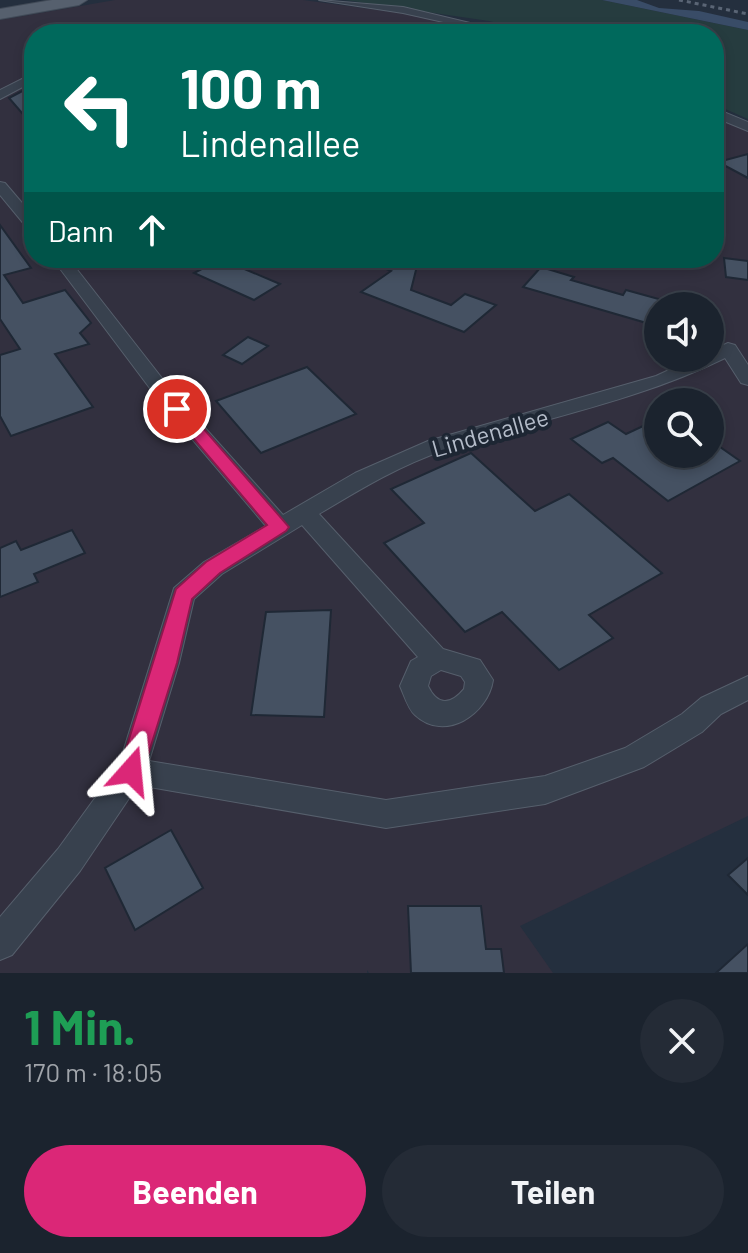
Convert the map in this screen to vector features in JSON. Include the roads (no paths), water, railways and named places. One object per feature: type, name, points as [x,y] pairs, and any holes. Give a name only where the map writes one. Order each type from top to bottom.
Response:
[{"type":"main road","points":[[0,14],[79,0]]},
{"type":"street","points":[[324,0],[403,10],[466,24]]},
{"type":"street","points":[[0,95],[24,82]]},
{"type":"street","points":[[724,116],[748,127]]},
{"type":"street","points":[[0,186],[24,215]]},
{"type":"street","points":[[68,268],[165,395],[280,527]]},
{"type":"street","name":"Lindenallee","points":[[724,351],[728,349],[748,379]]},
{"type":"street","name":"Lindenallee","points":[[0,943],[69,860],[131,771],[166,663],[183,595],[213,568],[363,478],[435,446],[663,380],[680,372]]},
{"type":"street","points":[[304,512],[437,660]]},
{"type":"street","points":[[131,771],[386,814],[545,790],[634,758],[692,723],[711,706],[748,687]]},
{"type":"water","points":[[602,0],[637,0],[659,8],[699,11],[748,22],[748,30]]},
{"type":"railway","points":[[679,0],[748,14]]}]
